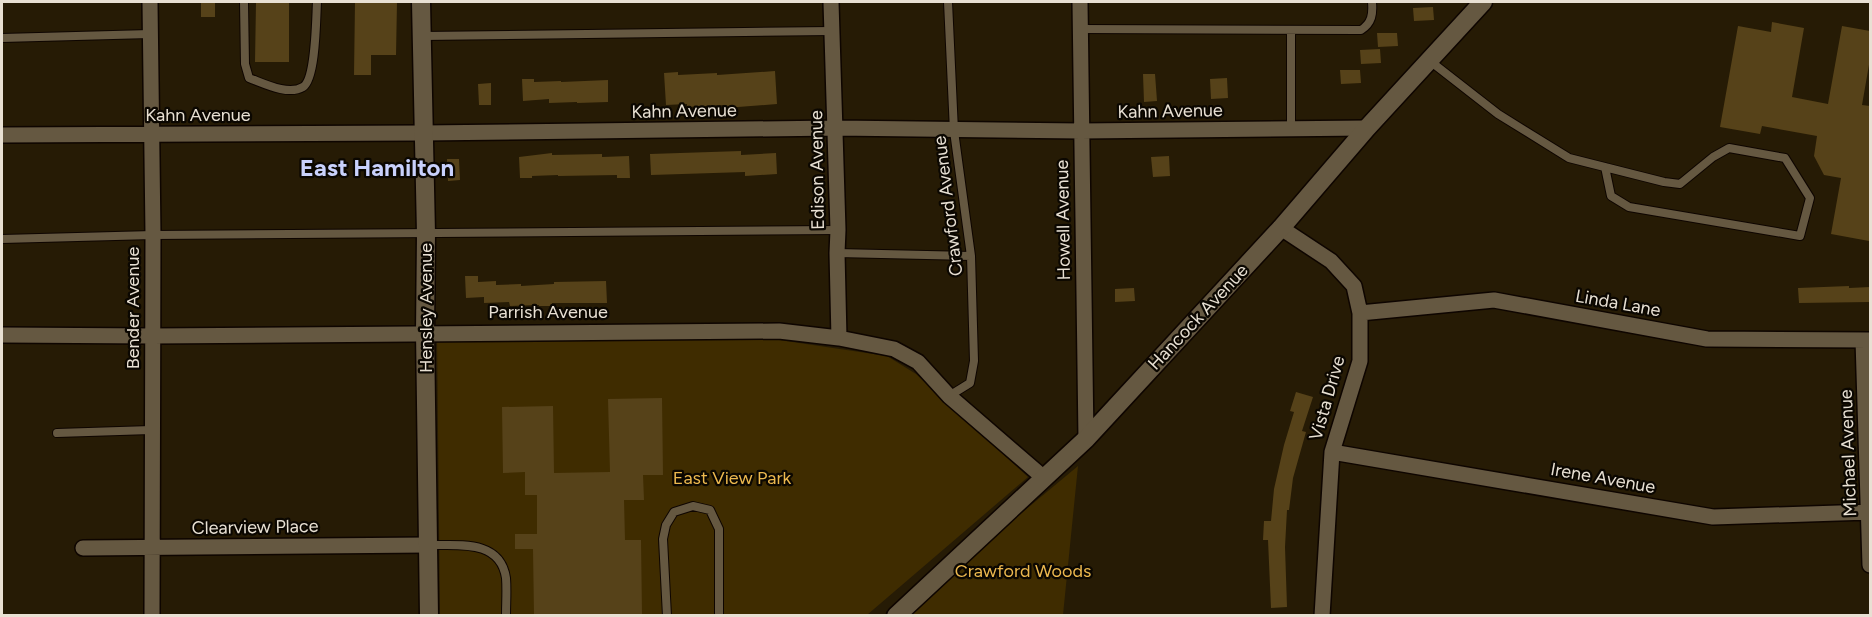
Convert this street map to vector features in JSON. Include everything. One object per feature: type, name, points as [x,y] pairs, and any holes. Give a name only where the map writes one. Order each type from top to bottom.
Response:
[{"type":"street","name":"Bender Avenue","points":[[150,2],[153,235],[152,615]]},
{"type":"street","name":"Hensley Avenue","points":[[421,2],[426,234],[429,615]]},
{"type":"street","name":"Edison Avenue","points":[[831,2],[836,128],[839,338]]},
{"type":"street","name":"Howell Avenue","points":[[1080,2],[1086,439]]},
{"type":"street","name":"Hancock Avenue","points":[[896,615],[1086,439],[1281,228],[1367,128],[1483,2]]},
{"type":"street","name":"Kahn Avenue","points":[[2,135],[423,134],[836,128],[1081,131],[1367,128]]},
{"type":"street","name":"Vista Drive","points":[[1281,228],[1330,261],[1354,286],[1360,313],[1360,361],[1332,452],[1322,615]]},
{"type":"street","name":"Linda Lane","points":[[1360,313],[1494,300],[1707,339],[1867,340]]},
{"type":"street","name":"Parrish Avenue","points":[[2,335],[779,331],[839,338],[894,349],[918,362],[949,396],[1044,478]]},
{"type":"street","name":"Michael Avenue","points":[[1867,340],[1870,565]]},
{"type":"street","name":"Irene Avenue","points":[[1332,452],[1713,516],[1869,512]]},
{"type":"street","name":"Clearview Place","points":[[83,548],[428,545]]},
{"type":"lane","points":[[244,2],[245,64],[249,78],[287,90],[304,87],[308,81],[314,52],[317,2]]},
{"type":"lane","name":"Crawford Avenue","points":[[948,2],[954,131],[971,256],[974,361],[970,383],[949,396]]},
{"type":"lane","points":[[1080,28],[1361,30],[1369,25],[1373,13],[1372,2]]},
{"type":"lane","points":[[1291,30],[1291,129]]},
{"type":"lane","points":[[422,36],[832,31]]},
{"type":"lane","points":[[2,38],[150,34]]},
{"type":"lane","points":[[1429,60],[1498,114],[1569,158],[1680,184],[1713,156],[1729,148],[1785,158],[1810,198],[1800,236],[1629,207],[1611,196],[1605,167]]},
{"type":"lane","points":[[2,239],[153,235],[838,230]]},
{"type":"lane","points":[[837,253],[971,256]]},
{"type":"lane","points":[[57,433],[151,430]]},
{"type":"lane","points":[[667,615],[663,539],[666,525],[674,512],[693,506],[710,510],[719,529],[720,615]]},
{"type":"lane","points":[[428,545],[478,547],[489,550],[499,561],[506,575],[506,615]]},
{"type":"green space","name":"East View Park","points":[[437,340],[779,340],[887,356],[916,374],[1028,477],[867,615],[440,615]]},
{"type":"green space","name":"Crawford Woods","points":[[1078,466],[1063,615],[899,615]]},
{"type":"building","points":[[201,2],[215,2],[215,17],[201,17]]},
{"type":"building","points":[[256,2],[289,2],[289,62],[255,62]]},
{"type":"building","points":[[355,2],[397,2],[396,55],[371,55],[371,75],[354,75]]},
{"type":"building","points":[[1433,7],[1434,20],[1414,21],[1413,8]]},
{"type":"building","points":[[1772,22],[1804,28],[1792,97],[1828,104],[1842,26],[1870,31],[1870,59],[1862,105],[1870,106],[1869,241],[1831,234],[1841,178],[1824,175],[1814,156],[1817,136],[1762,126],[1760,134],[1720,127],[1738,26],[1771,32]]},
{"type":"building","points":[[1377,33],[1397,33],[1398,46],[1378,47]]},
{"type":"building","points":[[1380,49],[1381,63],[1361,64],[1360,50]]},
{"type":"building","points":[[1340,70],[1360,70],[1361,83],[1341,84]]},
{"type":"building","points":[[775,71],[777,104],[725,108],[725,105],[687,107],[687,104],[666,105],[664,73],[678,72],[678,75],[717,73],[717,75]]},
{"type":"building","points":[[1143,74],[1155,74],[1157,101],[1144,102]]},
{"type":"building","points":[[1227,78],[1228,98],[1211,99],[1210,79]]},
{"type":"building","points":[[522,79],[534,79],[534,82],[608,80],[608,102],[549,103],[549,99],[523,101]]},
{"type":"building","points":[[491,83],[491,105],[479,105],[478,84]]},
{"type":"building","points":[[741,151],[741,155],[776,153],[777,174],[745,176],[745,172],[651,175],[650,154]]},
{"type":"building","points":[[552,153],[552,155],[602,154],[602,157],[629,156],[630,178],[617,178],[617,175],[558,175],[520,178],[519,157]]},
{"type":"building","points":[[1169,156],[1170,176],[1153,177],[1151,157]]},
{"type":"building","points":[[447,159],[459,159],[460,180],[448,181]]},
{"type":"building","points":[[465,276],[478,276],[478,282],[496,281],[496,285],[521,284],[521,286],[554,284],[554,282],[606,281],[607,303],[510,306],[509,302],[484,303],[484,297],[466,298]]},
{"type":"building","points":[[1849,286],[1849,288],[1870,287],[1870,302],[1799,303],[1798,288]]},
{"type":"building","points":[[1134,288],[1135,301],[1115,302],[1115,289]]},
{"type":"building","points":[[1296,392],[1313,397],[1302,431],[1306,432],[1293,478],[1289,510],[1287,510],[1285,547],[1287,607],[1271,608],[1268,540],[1263,540],[1264,521],[1271,521],[1274,489],[1294,412],[1290,411]]},
{"type":"building","points":[[662,398],[663,475],[643,475],[644,500],[624,500],[625,540],[641,540],[642,615],[534,615],[533,549],[515,549],[515,534],[537,534],[537,495],[525,495],[525,472],[503,473],[502,407],[553,406],[554,473],[610,472],[608,399]]},
{"type":"district","name":"East Hamilton","points":[[377,168]]}]
